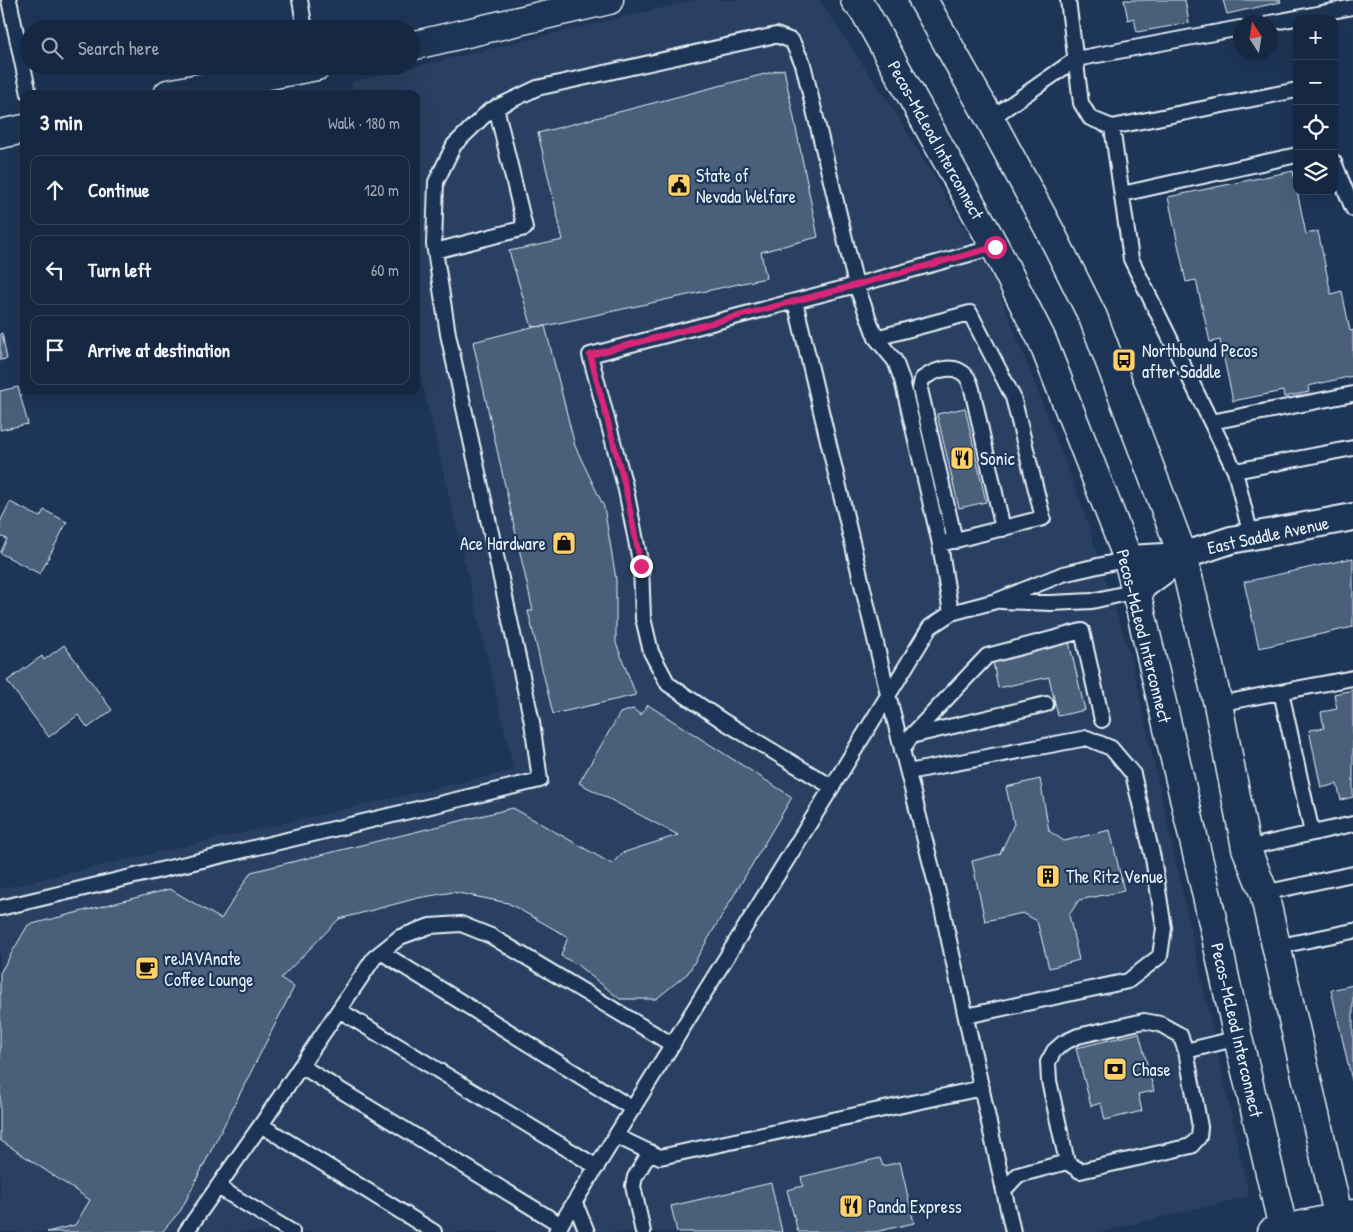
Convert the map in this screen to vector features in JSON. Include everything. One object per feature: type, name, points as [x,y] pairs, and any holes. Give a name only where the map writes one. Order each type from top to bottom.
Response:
[{"type":"main road","points":[[420,44],[609,0]]},
{"type":"main road","name":"Pecos–McLeod Interconnect","points":[[854,0],[865,12],[995,247],[1042,340],[1128,559],[1209,905],[1280,1231]]},
{"type":"main road","points":[[922,0],[990,119],[1049,229],[1093,317],[1183,556],[1218,704],[1246,848],[1264,893],[1275,947],[1344,1221],[1280,1231]]},
{"type":"main road","points":[[189,90],[267,75]]},
{"type":"main road","points":[[0,134],[20,130]]},
{"type":"street","name":"East Saddle Avenue","points":[[1128,559],[1183,556],[1231,540],[1353,517]]},
{"type":"street","name":"East Saddle Avenue","points":[[1136,591],[1183,556]]},
{"type":"lane","points":[[9,0],[20,52]]},
{"type":"lane","points":[[300,0],[303,20]]},
{"type":"lane","points":[[1068,0],[1081,104],[1090,118],[1112,127],[1293,91]]},
{"type":"lane","points":[[1278,21],[1334,5],[1353,7]]},
{"type":"lane","points":[[990,119],[1076,59],[1233,29]]},
{"type":"lane","points":[[0,908],[540,780],[532,722],[448,334],[434,244],[436,182],[454,144],[488,111],[546,85],[776,35],[792,41],[804,64],[856,285],[876,338],[895,361],[902,380],[940,544],[951,613]]},
{"type":"lane","points":[[25,75],[28,90]]},
{"type":"lane","points":[[434,251],[525,228],[496,107]]},
{"type":"lane","points":[[1112,127],[1131,259],[1235,471],[1251,536]]},
{"type":"lane","points":[[1122,194],[1293,156]]},
{"type":"lane","points":[[1338,172],[1353,208]]},
{"type":"lane","points":[[832,787],[723,721],[668,684],[651,652],[643,618],[641,566],[636,538],[626,490],[590,355],[995,247]]},
{"type":"lane","points":[[795,301],[888,694],[941,904],[1013,1232]]},
{"type":"lane","points":[[876,338],[970,313],[1013,397],[1043,518],[940,544]]},
{"type":"lane","points":[[955,541],[920,389],[922,379],[940,369],[950,368],[958,370],[967,377],[972,389],[1003,528]]},
{"type":"lane","points":[[1211,422],[1353,394]]},
{"type":"lane","points":[[1235,471],[1353,448]]},
{"type":"lane","points":[[301,1066],[559,1228],[930,626],[951,613],[996,601],[1062,574],[1128,559]]},
{"type":"lane","points":[[996,601],[1050,603],[1092,601],[1136,591]]},
{"type":"lane","points":[[902,751],[911,736],[987,656],[1082,632],[1102,720]]},
{"type":"lane","points":[[1218,704],[1353,678]]},
{"type":"lane","points":[[1280,692],[1312,833]]},
{"type":"lane","points":[[911,736],[1046,704]]},
{"type":"lane","points":[[908,772],[1088,738],[1111,748],[1133,774],[1150,848],[1164,928],[1160,956],[1128,981],[966,1016]]},
{"type":"lane","points":[[1246,848],[1353,824]]},
{"type":"lane","points":[[1264,893],[1353,874]]},
{"type":"lane","points":[[186,1232],[374,958],[400,936],[430,926],[461,924],[490,936],[673,1045]]},
{"type":"lane","points":[[1275,947],[1353,931]]},
{"type":"lane","points":[[381,952],[633,1109]]},
{"type":"lane","points":[[339,1010],[597,1167]]},
{"type":"lane","points":[[1144,1020],[1160,1024],[1180,1035],[1186,1051],[1200,1127],[1199,1137],[1191,1146],[1080,1171],[1067,1162],[1049,1081],[1048,1062],[1054,1051],[1063,1042],[1078,1036],[1144,1020]]},
{"type":"lane","points":[[1186,1051],[1238,1038]]},
{"type":"lane","points":[[616,1136],[660,1157],[982,1088]]},
{"type":"lane","points":[[261,1125],[427,1230]]},
{"type":"lane","points":[[643,1232],[633,1186],[635,1177],[650,1152]]},
{"type":"lane","points":[[1004,1190],[1018,1175],[1067,1162]]},
{"type":"lane","points":[[218,1187],[292,1232]]},
{"type":"lane","points":[[575,1203],[587,1232]]},
{"type":"shaded area","points":[[695,0],[819,0],[897,115],[994,279],[1080,500],[1132,662],[1249,1196],[1101,1232],[0,1232],[0,889],[514,770],[420,373],[420,90],[353,90],[351,82],[380,75],[420,75],[420,66]]},
{"type":"building","points":[[1124,0],[1185,0],[1189,23],[1137,32],[1134,18],[1128,20]]},
{"type":"building","points":[[1223,0],[1280,0],[1281,2],[1227,14]]},
{"type":"building","name":"State of Nevada Welfare","points":[[784,69],[818,237],[761,252],[766,278],[545,326],[532,327],[509,251],[563,240],[538,133]]},
{"type":"building","points":[[1293,171],[1293,195],[1298,195],[1306,234],[1318,231],[1331,294],[1342,291],[1350,331],[1353,330],[1353,376],[1308,386],[1309,392],[1284,397],[1283,391],[1233,401],[1220,340],[1210,342],[1196,280],[1186,282],[1168,197]]},
{"type":"building","name":"Ace Hardware","points":[[545,326],[575,446],[604,507],[616,579],[616,643],[636,695],[553,714],[528,611],[533,611],[473,342],[532,327]]},
{"type":"building","points":[[2,333],[7,359],[0,360],[0,334]]},
{"type":"building","points":[[18,387],[28,424],[0,430],[0,391]]},
{"type":"building","name":"Sonic","points":[[965,408],[986,502],[959,508],[937,414]]},
{"type":"building","points":[[10,502],[40,517],[44,510],[67,522],[40,574],[0,553],[7,539],[0,536],[0,522]]},
{"type":"building","points":[[1353,558],[1353,627],[1259,648],[1244,582]]},
{"type":"building","points":[[1069,642],[1085,710],[1058,716],[1049,677],[998,688],[993,662]]},
{"type":"building","points":[[64,645],[112,710],[88,728],[78,715],[49,737],[7,681],[42,656],[44,660]]},
{"type":"building","points":[[1353,690],[1353,797],[1341,800],[1337,784],[1321,788],[1309,730],[1324,728],[1321,712],[1337,709],[1334,694]]},
{"type":"building","name":"reJAVAnate Coffee Lounge","points":[[648,705],[792,797],[688,973],[656,999],[620,999],[576,964],[561,956],[568,937],[508,903],[453,892],[418,898],[339,919],[281,978],[294,987],[181,1210],[162,1232],[47,1232],[75,1225],[90,1200],[0,1140],[0,973],[28,925],[170,889],[221,919],[251,872],[513,808],[612,864],[622,853],[678,835],[579,783],[620,713],[633,709],[641,715]]},
{"type":"building","name":"The Ritz Venue","points":[[1040,779],[1049,831],[1064,841],[1110,830],[1124,891],[1079,900],[1069,915],[1079,960],[1049,968],[1037,921],[1023,913],[985,921],[972,861],[1000,854],[1014,824],[1006,787]]},
{"type":"building","points":[[1353,985],[1353,1085],[1331,990]]},
{"type":"building","name":"Chase","points":[[1139,1033],[1154,1091],[1138,1094],[1142,1111],[1105,1120],[1101,1103],[1091,1106],[1076,1048]]},
{"type":"building","name":"Panda Express","points":[[880,1158],[883,1166],[900,1162],[914,1223],[875,1232],[798,1232],[787,1190],[803,1186],[801,1177]]},
{"type":"building","points":[[771,1183],[782,1232],[677,1232],[671,1206]]},
{"type":"place","name":"State of Nevada Welfare","points":[[679,185]]},
{"type":"place","name":"Northbound Pecos after Saddle","points":[[1124,360]]},
{"type":"place","name":"Sonic","points":[[962,458]]},
{"type":"place","name":"Ace Hardware","points":[[564,543]]},
{"type":"place","name":"The Ritz Venue","points":[[1048,876]]},
{"type":"place","name":"reJAVAnate Coffee Lounge","points":[[147,968]]},
{"type":"place","name":"Chase","points":[[1115,1069]]},
{"type":"place","name":"Panda Express","points":[[851,1206]]},
{"type":"route","points":[[641,566],[626,490],[590,355],[995,247]]}]
